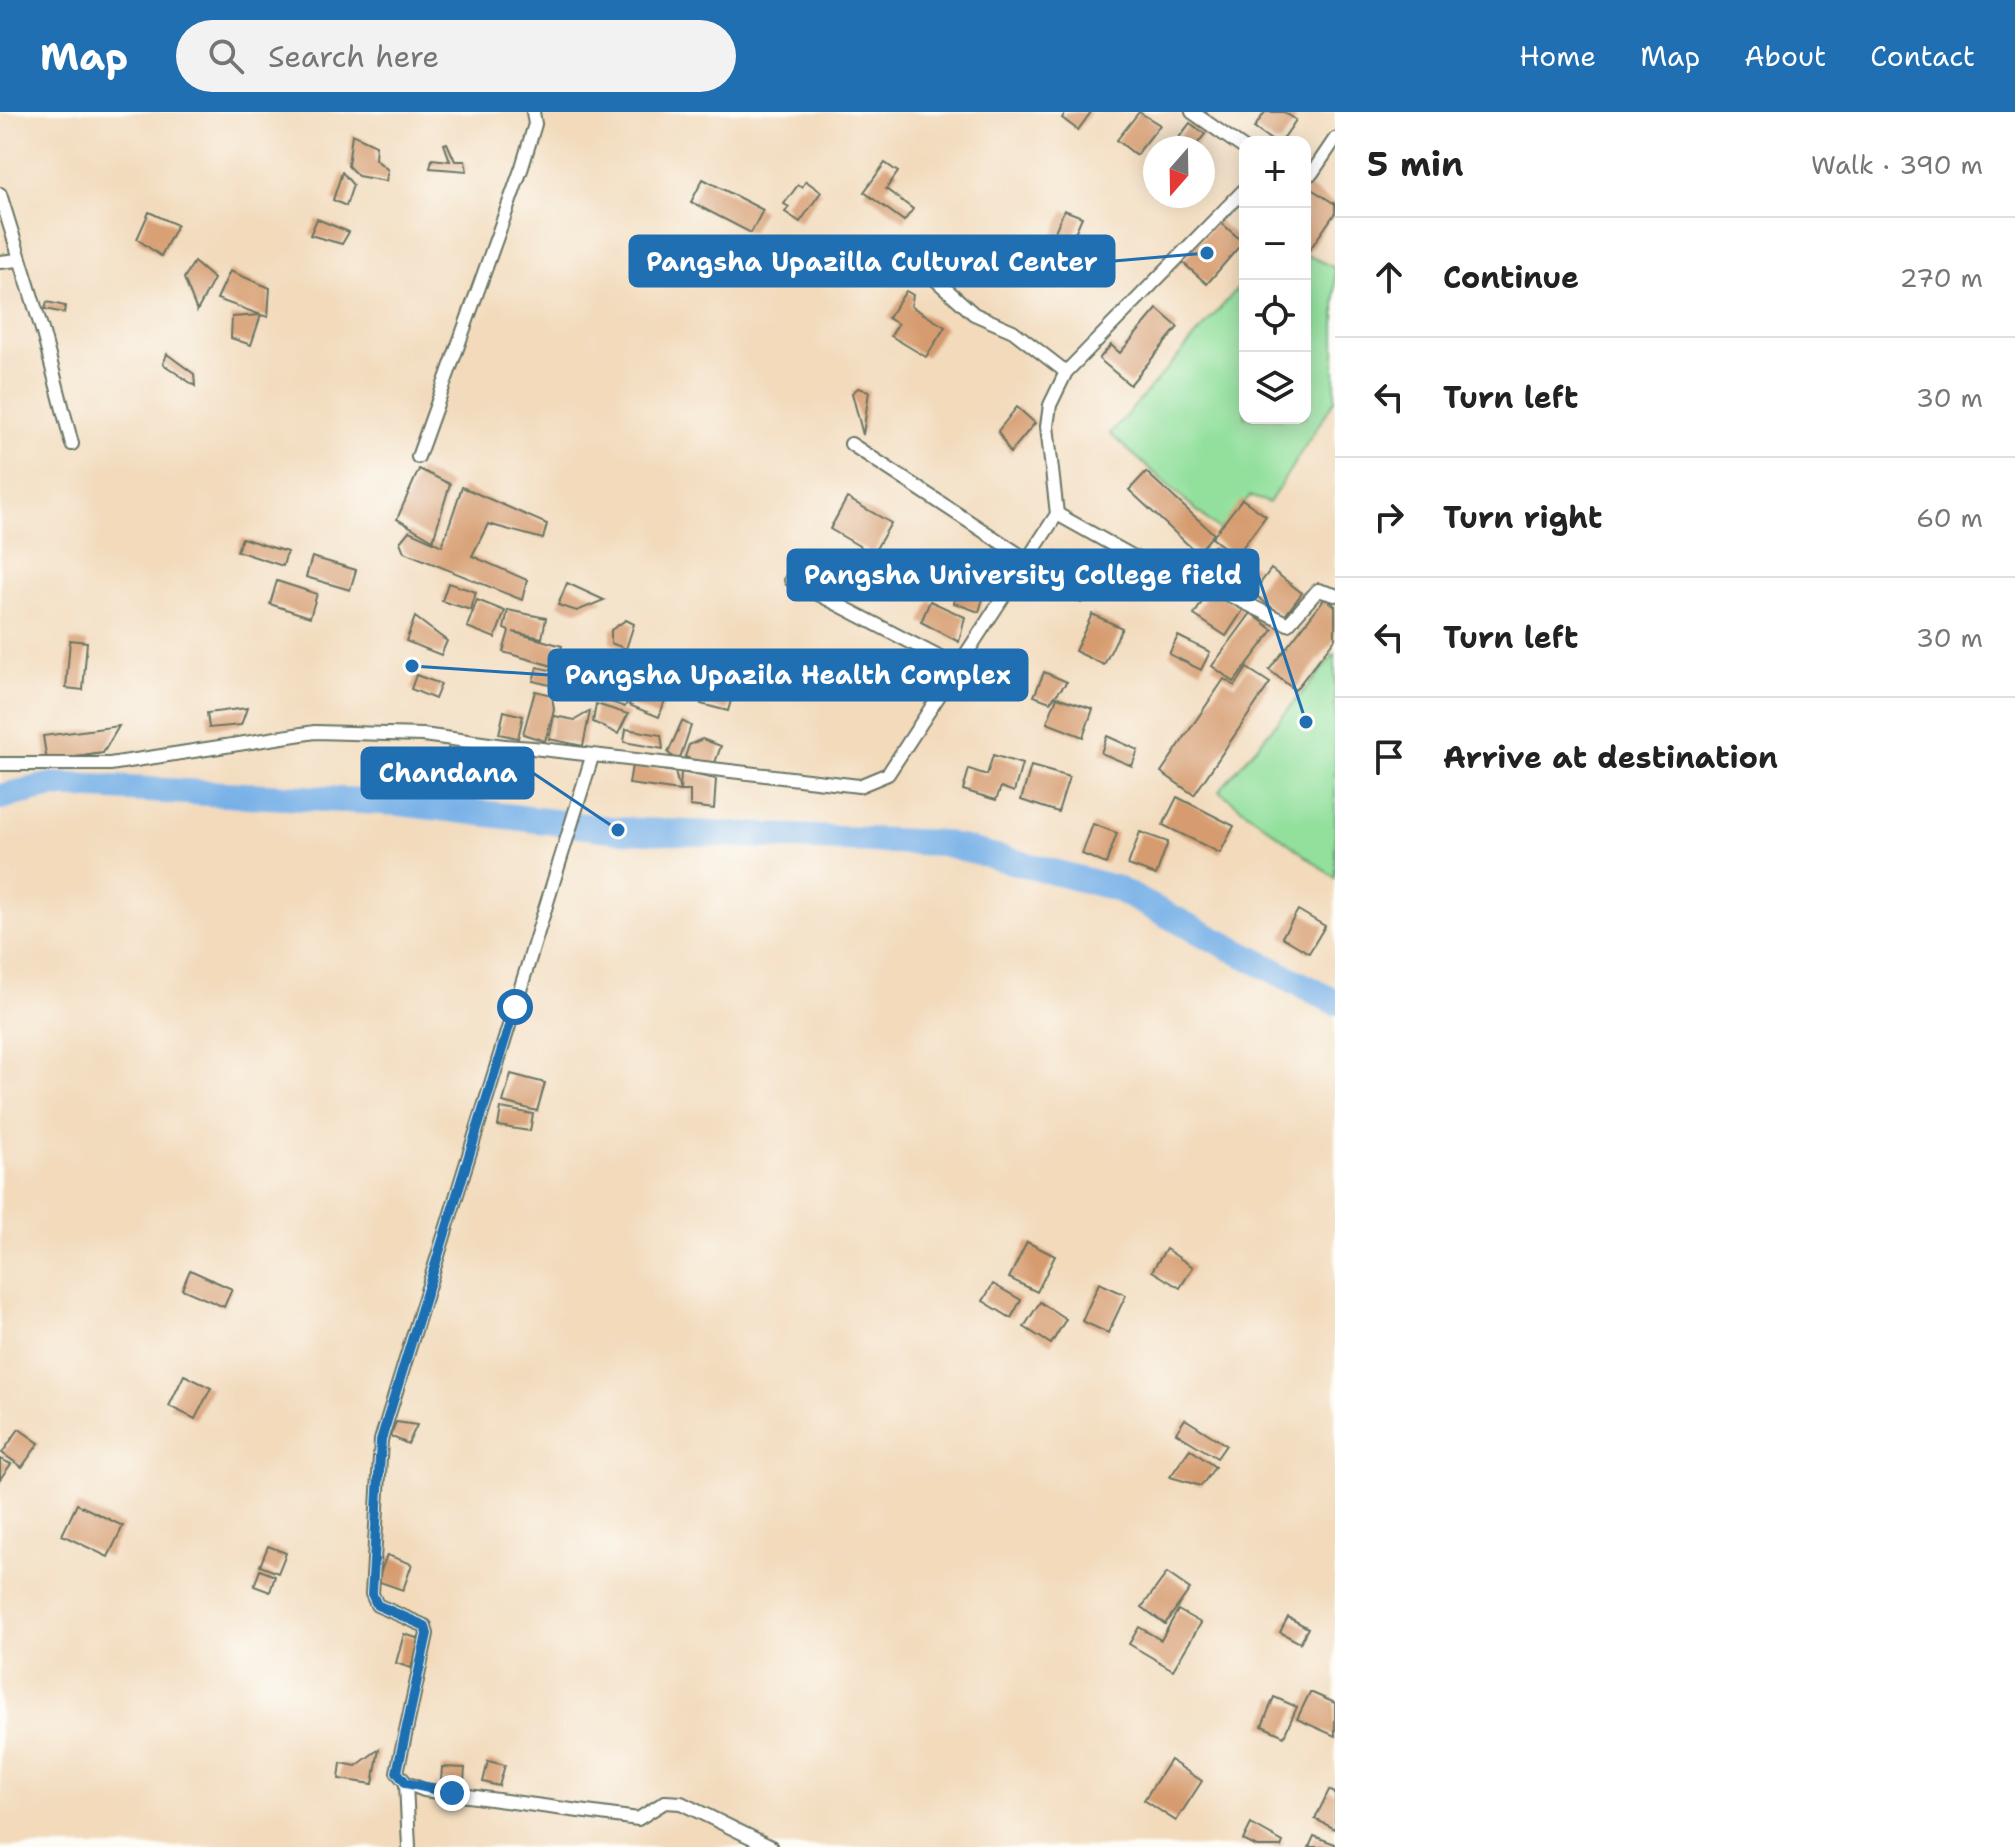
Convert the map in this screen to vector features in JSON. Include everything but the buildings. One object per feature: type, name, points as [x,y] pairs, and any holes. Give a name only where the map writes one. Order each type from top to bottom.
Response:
[{"type":"street","points":[[418,457],[522,167],[535,124],[533,112]]},
{"type":"street","points":[[1192,112],[1239,145]]},
{"type":"street","points":[[1311,173],[1335,139]]},
{"type":"street","points":[[0,194],[43,333],[72,444]]},
{"type":"street","points":[[0,764],[110,764],[315,732],[423,735],[859,786],[888,774],[1057,514],[1047,426],[1050,405],[1066,372],[1239,195]]},
{"type":"street","points":[[0,262],[18,260]]},
{"type":"street","points":[[919,265],[974,314],[1013,331],[1066,372]]},
{"type":"street","points":[[851,444],[1029,561]]},
{"type":"street","points":[[1057,514],[1143,562],[1225,593],[1288,624],[1318,590],[1335,595]]},
{"type":"street","points":[[791,580],[958,667]]},
{"type":"street","points":[[493,756],[504,746]]},
{"type":"street","points":[[592,757],[381,1440],[372,1594],[377,1605],[425,1626],[427,1634],[397,1772],[406,1783],[424,1790],[638,1819],[665,1802],[681,1803],[771,1847]]},
{"type":"street","points":[[406,1783],[409,1847]]},
{"type":"green space","points":[[1311,257],[1335,268],[1335,399],[1269,503],[1250,496],[1219,530],[1110,434],[1239,287],[1239,424],[1311,424]]},
{"type":"green space","points":[[1335,654],[1335,878],[1219,791]]},
{"type":"waterway","points":[[0,797],[53,785],[400,803],[618,830],[942,843],[1115,888],[1335,1002]]},
{"type":"place","name":"Pangsha Upazilla Cultural Center","points":[[1207,253]]},
{"type":"place","name":"Pangsha Upazila Health Complex","points":[[412,666]]},
{"type":"place","name":"Pangsha University College field","points":[[1306,722]]},
{"type":"place","name":"Chandana","points":[[618,830]]},
{"type":"route","points":[[452,1793],[424,1790],[406,1783],[397,1772],[427,1634],[425,1626],[377,1605],[372,1594],[381,1440],[515,1007]]}]
